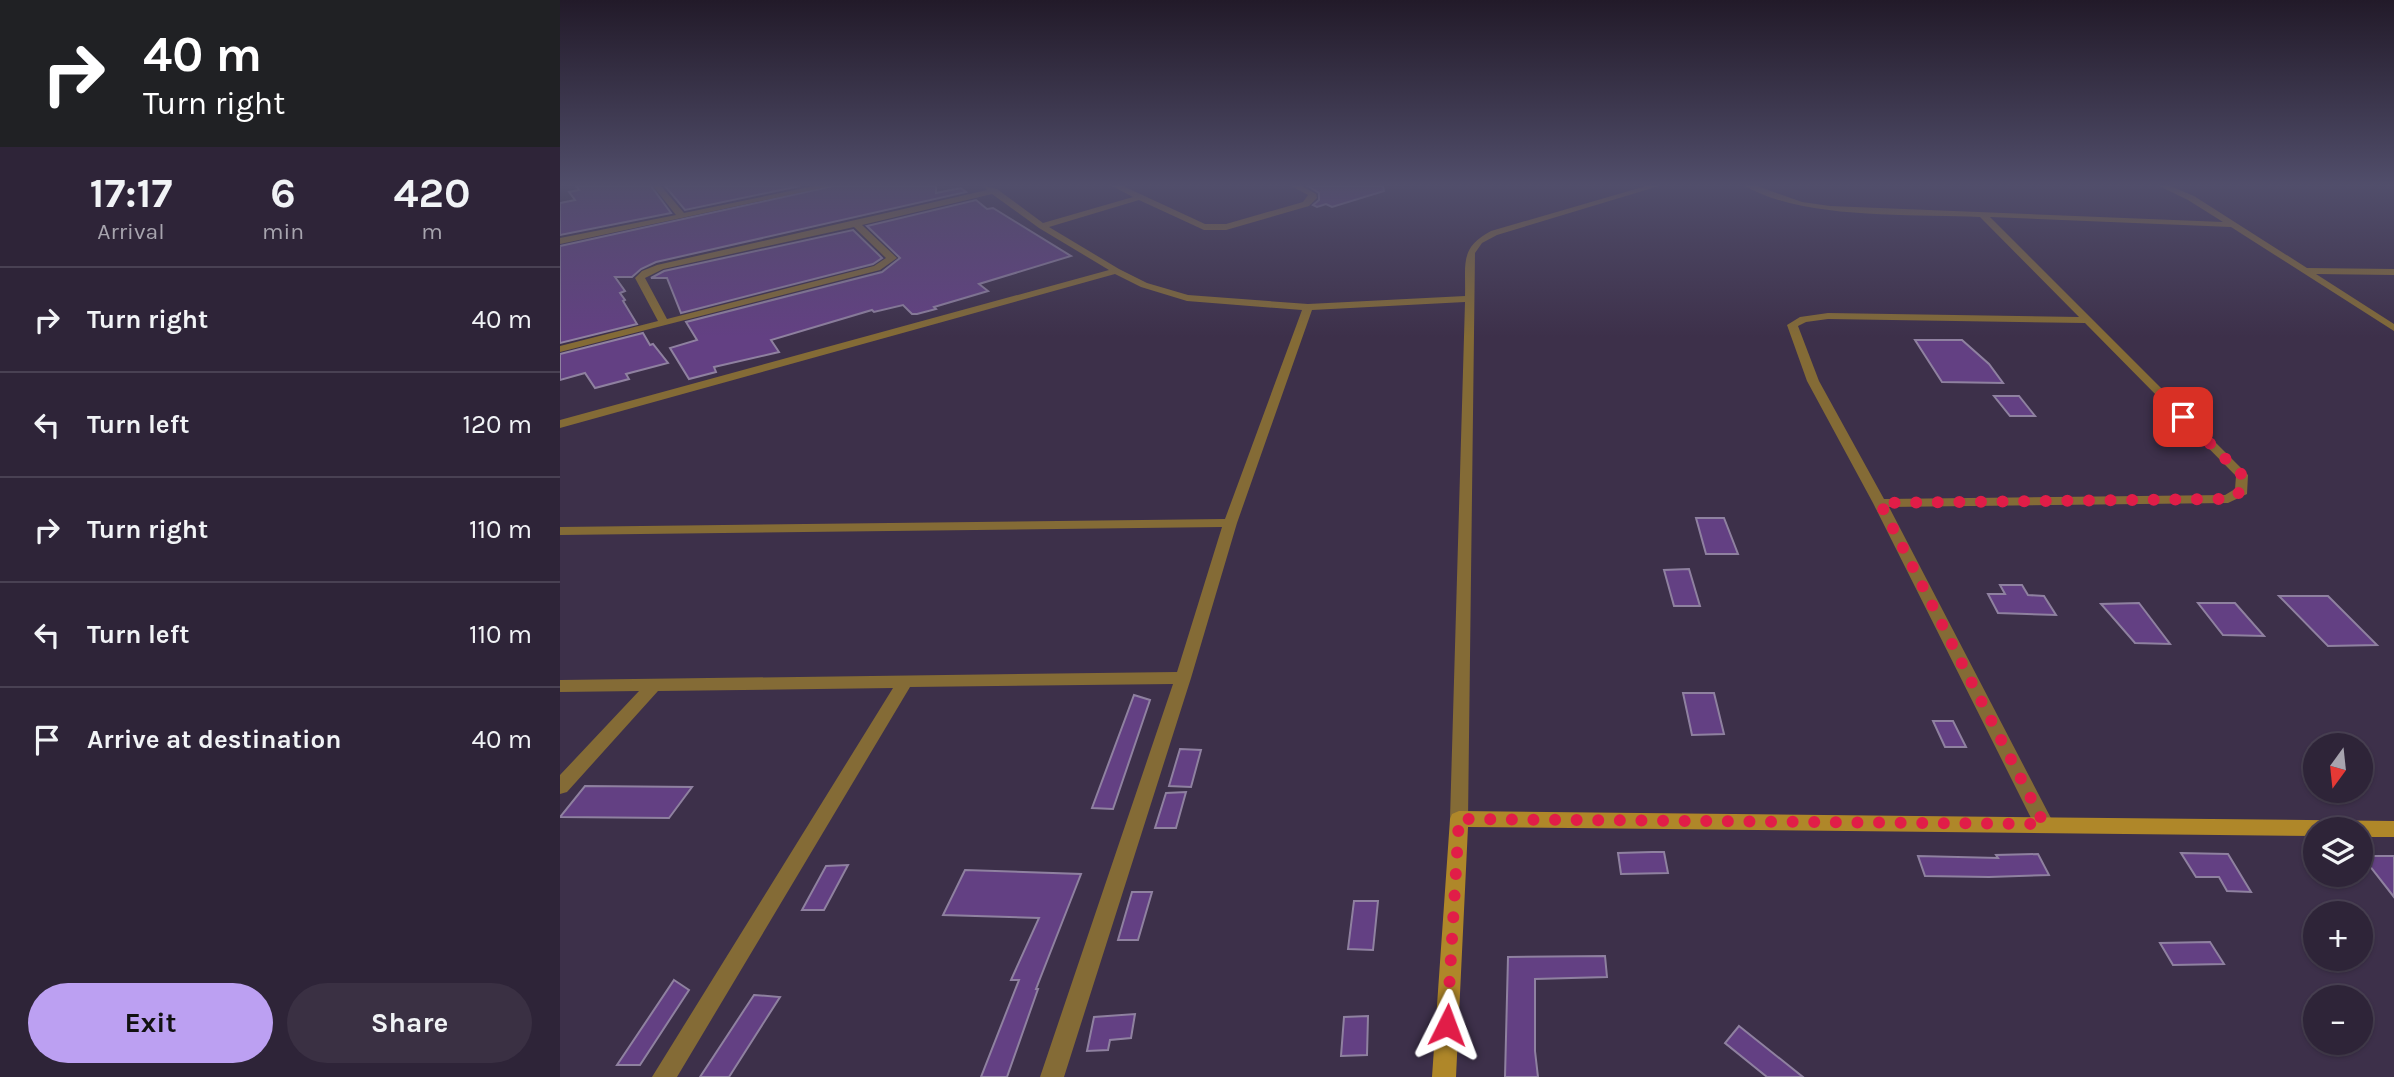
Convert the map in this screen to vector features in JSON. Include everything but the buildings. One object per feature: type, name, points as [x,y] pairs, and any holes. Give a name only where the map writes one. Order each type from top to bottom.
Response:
[{"type":"street","points":[[560,241],[583,236]]},
{"type":"street","points":[[664,322],[640,278],[645,273],[673,264],[803,236]]},
{"type":"street","points":[[560,349],[888,263],[892,258],[868,236]]},
{"type":"street","points":[[1060,236],[1144,285],[1187,298],[1308,307],[1469,299]]},
{"type":"street","points":[[1444,1077],[1459,819],[1471,253],[1479,242],[1489,236]]},
{"type":"street","points":[[1880,503],[2228,499],[2242,491],[2242,475],[2004,236]]},
{"type":"street","points":[[2250,236],[2394,328]]},
{"type":"street","points":[[560,424],[1116,271]]},
{"type":"street","points":[[2307,271],[2394,272]]},
{"type":"street","points":[[1052,1077],[1183,678],[1230,523],[1308,307]]},
{"type":"street","points":[[2044,824],[1880,503],[1813,381],[1792,325],[1804,319],[1828,316],[2085,320]]},
{"type":"street","points":[[560,531],[1230,523]]},
{"type":"street","points":[[560,685],[1183,678]]},
{"type":"street","points":[[664,1077],[904,683]]},
{"type":"street","points":[[560,787],[653,686]]},
{"type":"street","points":[[1459,819],[2394,829]]},
{"type":"route","points":[[1447,1025],[1459,819],[2044,824],[1880,503],[2228,499],[2242,491],[2242,475],[2183,417]]}]
